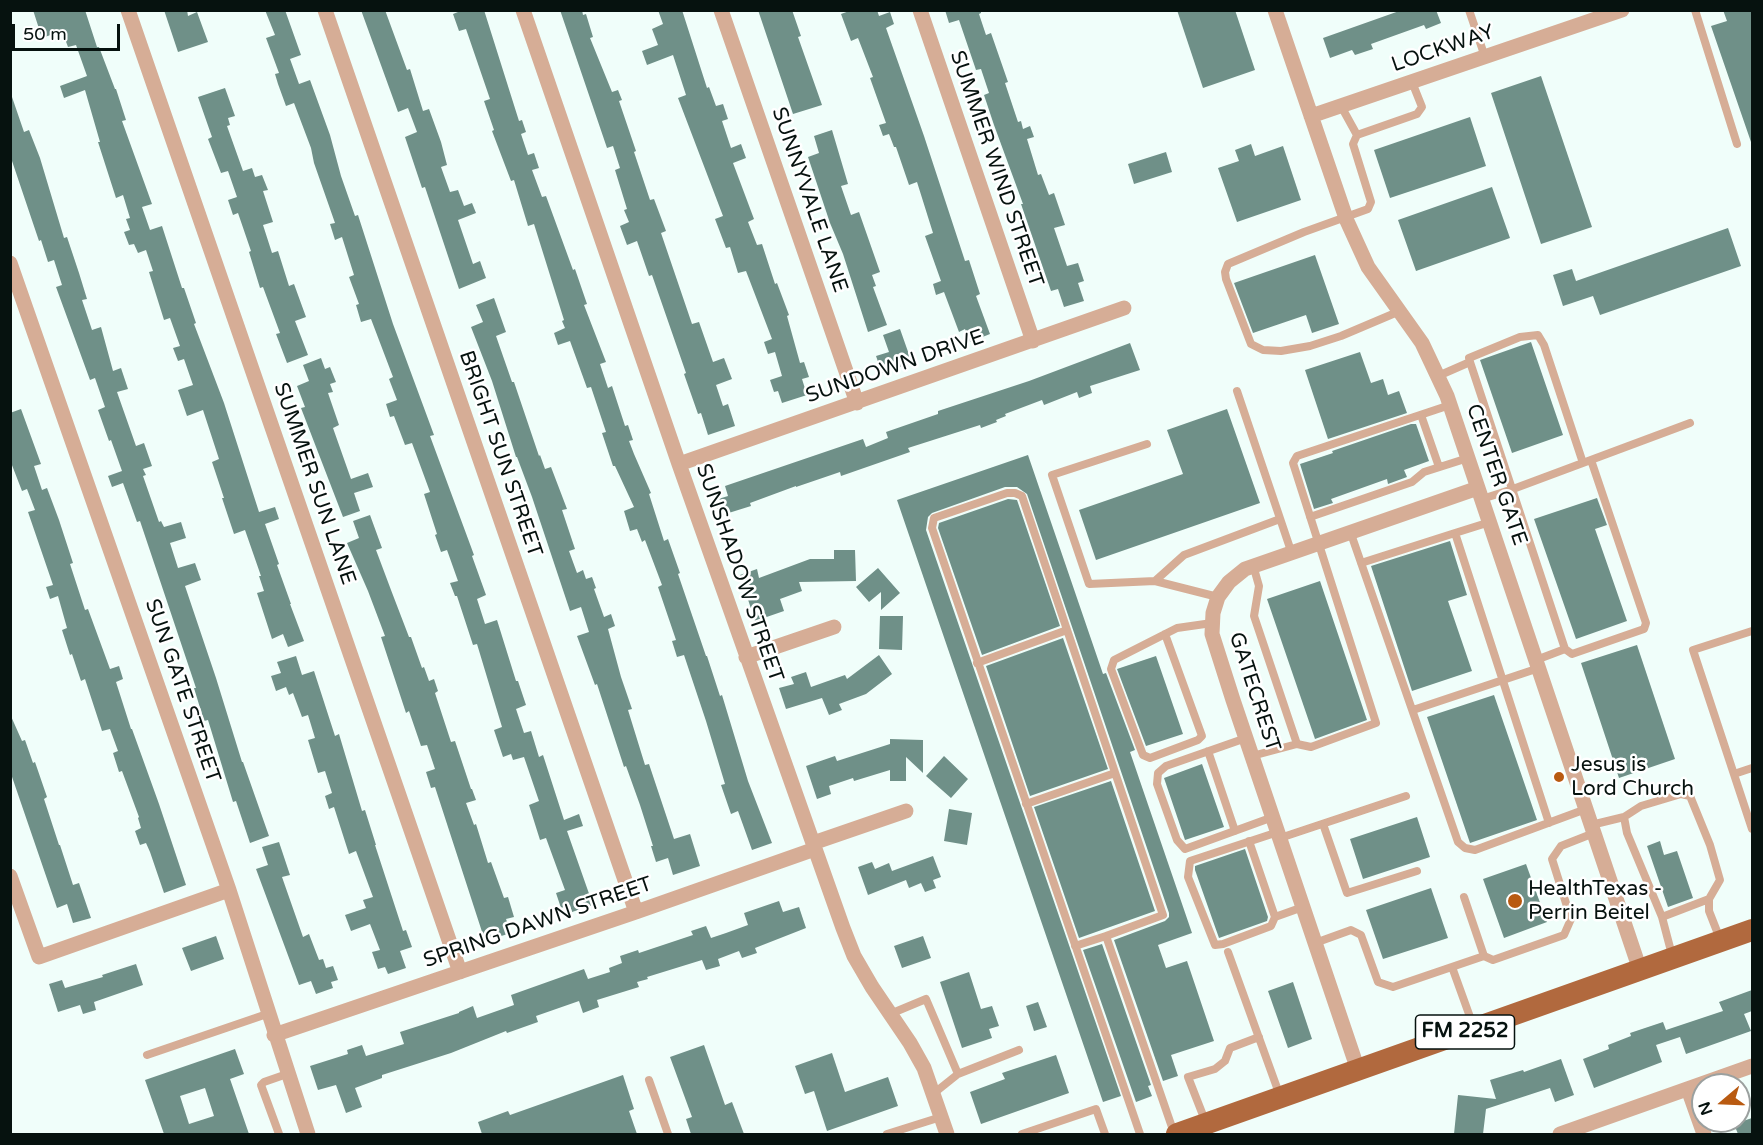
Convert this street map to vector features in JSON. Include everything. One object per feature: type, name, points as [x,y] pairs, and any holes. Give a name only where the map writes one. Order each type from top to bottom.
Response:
[{"type":"main road","name":"FM 2252","points":[[1176,1134],[1752,930]]},
{"type":"street","name":"SUMMER SUN LANE","points":[[128,10],[460,972]]},
{"type":"street","name":"BRIGHT SUN STREET","points":[[325,10],[636,912]]},
{"type":"street","name":"SUNSHADOW STREET","points":[[523,10],[746,657],[854,956],[910,1042],[924,1068],[947,1134]]},
{"type":"street","name":"SUNNYVALE LANE","points":[[721,10],[857,403]]},
{"type":"street","name":"SUMMER WIND STREET","points":[[920,10],[1033,340]]},
{"type":"street","name":"CENTER GATE","points":[[1275,10],[1345,216],[1368,267],[1422,343],[1450,405],[1640,970]]},
{"type":"street","name":"LOCKWAY","points":[[1311,116],[1623,10]]},
{"type":"street","name":"SUN GATE STREET","points":[[10,262],[229,890],[305,1134]]},
{"type":"street","name":"SUNDOWN DRIVE","points":[[679,464],[1124,308]]},
{"type":"street","name":"GATECREST","points":[[1358,1070],[1212,634],[1213,613],[1218,597],[1229,582],[1253,565],[1350,531],[1480,493]]},
{"type":"street","points":[[746,657],[834,627]]},
{"type":"street","name":"SPRING DAWN STREET","points":[[274,1035],[636,912],[906,811]]},
{"type":"street","points":[[10,876],[39,957],[229,890]]},
{"type":"street","points":[[1560,1134],[1752,1066]]},
{"type":"street","points":[[1688,1089],[1704,1134]]},
{"type":"lane","points":[[1469,10],[1485,57]]},
{"type":"lane","points":[[1695,10],[1737,144]]},
{"type":"lane","points":[[1400,311],[1341,336],[1310,346],[1281,351],[1263,350],[1251,344],[1225,272],[1228,264],[1345,216],[1368,209],[1371,202],[1353,144],[1357,135],[1417,114],[1422,107],[1412,82]]},
{"type":"lane","points":[[1341,106],[1357,135]]},
{"type":"lane","points":[[1413,710],[1502,680],[1569,652],[1644,629],[1646,622],[1544,345],[1538,335],[1520,337],[1469,357],[1569,652]]},
{"type":"lane","points":[[1438,376],[1470,362]]},
{"type":"lane","points":[[1237,391],[1291,551]]},
{"type":"lane","points":[[1252,756],[1297,744],[1311,747],[1376,723],[1293,462],[1297,456],[1450,405]]},
{"type":"lane","points":[[1421,415],[1439,467]]},
{"type":"lane","points":[[1480,493],[1513,489],[1690,423]]},
{"type":"lane","points":[[1147,444],[1052,475],[1089,584],[1155,581],[1218,597]]},
{"type":"lane","points":[[1310,517],[1412,482],[1424,472],[1467,458]]},
{"type":"lane","points":[[1075,946],[1163,915],[1022,496],[1007,493],[934,518],[932,528],[977,663],[1140,1134]]},
{"type":"lane","points":[[1155,581],[1184,555],[1280,519]]},
{"type":"lane","points":[[1361,563],[1490,522]]},
{"type":"lane","points":[[1350,531],[1458,842],[1464,848],[1475,850],[1586,809]]},
{"type":"lane","points":[[1455,533],[1549,823]]},
{"type":"lane","points":[[1253,565],[1259,586],[1254,616],[1297,744]]},
{"type":"lane","points":[[1165,634],[1202,736],[1198,740],[1150,758],[1143,755],[1111,669],[1114,660],[1165,634],[1177,628],[1212,623]]},
{"type":"lane","points":[[977,663],[1067,630]]},
{"type":"lane","points":[[1752,631],[1693,650],[1752,829]]},
{"type":"lane","points":[[1246,738],[1166,766],[1158,773],[1157,784],[1177,840],[1185,849],[1235,831],[1323,824],[1406,796]]},
{"type":"lane","points":[[1208,751],[1235,831]]},
{"type":"lane","points":[[1734,774],[1752,768]]},
{"type":"lane","points":[[1026,804],[1115,773]]},
{"type":"lane","points":[[1464,897],[1484,956],[1492,960],[1564,935],[1571,919],[1552,859],[1561,846],[1592,829],[1624,817],[1641,806],[1681,794],[1690,796],[1710,845],[1720,880],[1709,899],[1709,911],[1721,941]]},
{"type":"lane","points":[[1624,817],[1627,833],[1662,916],[1673,958]]},
{"type":"lane","points":[[1323,824],[1347,893],[1417,871]]},
{"type":"lane","points":[[1249,841],[1275,917],[1271,926],[1215,945],[1188,877],[1190,861],[1277,829]]},
{"type":"lane","points":[[1662,916],[1709,899]]},
{"type":"lane","points":[[1275,917],[1303,907]]},
{"type":"lane","points":[[1315,943],[1351,930],[1361,935],[1378,982],[1392,987],[1484,956]]},
{"type":"lane","points":[[1106,936],[1176,1134]]},
{"type":"lane","points":[[1228,952],[1280,1098]]},
{"type":"lane","points":[[1452,967],[1475,1029]]},
{"type":"lane","points":[[890,1014],[926,999],[958,1074]]},
{"type":"lane","points":[[147,1055],[267,1014]]},
{"type":"lane","points":[[1207,1124],[1188,1077],[1215,1069],[1225,1061],[1230,1048],[1259,1037]]},
{"type":"lane","points":[[933,1094],[958,1074],[1019,1050]]},
{"type":"lane","points":[[279,1134],[261,1085],[287,1074]]},
{"type":"lane","points":[[649,1080],[668,1134]]},
{"type":"lane","points":[[1022,1134],[1096,1109],[1105,1134]]},
{"type":"lane","points":[[887,1134],[940,1117]]},
{"type":"building","points":[[33,10],[85,10],[97,47],[99,47],[116,89],[126,120],[122,121],[152,204],[142,207],[150,230],[162,226],[196,323],[194,324],[224,403],[259,512],[275,507],[279,519],[265,524],[304,641],[288,647],[283,634],[272,639],[257,593],[264,591],[259,576],[261,576],[245,530],[234,534],[212,462],[219,459],[203,410],[187,416],[178,390],[193,385],[184,359],[178,361],[173,348],[180,346],[170,318],[164,320],[149,272],[153,271],[146,250],[138,253],[134,244],[129,245],[124,232],[130,230],[126,219],[130,218],[123,195],[116,198],[98,142],[100,142],[85,90],[64,98],[60,86],[87,76],[76,45],[68,47],[62,31],[42,38]]},
{"type":"building","points":[[164,10],[187,10],[188,16],[197,12],[208,42],[178,52]]},
{"type":"building","points":[[265,10],[285,10],[301,55],[290,59],[299,84],[310,80],[330,135],[341,176],[355,216],[358,215],[393,324],[434,435],[430,436],[474,555],[472,556],[486,595],[477,599],[485,624],[497,620],[526,705],[516,709],[524,733],[531,731],[539,757],[543,755],[564,820],[579,814],[583,826],[567,831],[593,905],[572,912],[570,905],[561,908],[556,893],[565,890],[546,838],[540,840],[529,805],[539,801],[524,757],[513,760],[511,754],[503,757],[494,730],[502,727],[477,644],[473,645],[457,596],[450,583],[458,581],[447,550],[441,552],[435,535],[437,534],[424,494],[430,492],[412,443],[405,445],[394,416],[390,417],[386,404],[397,400],[389,379],[393,377],[371,319],[361,322],[356,305],[359,304],[349,277],[354,275],[342,237],[335,240],[330,224],[335,223],[311,148],[294,103],[286,106],[278,84],[275,74],[279,73],[266,38],[275,35]]},
{"type":"building","points":[[361,10],[385,10],[407,70],[410,69],[423,111],[429,109],[441,142],[447,165],[441,167],[450,192],[458,190],[464,206],[472,203],[476,213],[458,220],[473,264],[480,261],[486,278],[459,289],[425,187],[422,188],[405,137],[417,132],[408,108],[398,112]]},
{"type":"building","points":[[463,10],[484,10],[519,121],[522,120],[526,132],[521,134],[528,155],[534,153],[539,168],[532,170],[542,197],[546,196],[573,270],[575,269],[587,304],[584,305],[606,362],[600,364],[608,388],[612,386],[625,426],[628,425],[633,440],[629,441],[651,493],[649,494],[664,541],[668,539],[706,656],[720,696],[722,695],[748,781],[772,843],[752,850],[738,811],[731,814],[721,785],[725,784],[684,655],[677,657],[672,641],[676,640],[658,587],[662,585],[645,540],[642,542],[637,529],[630,531],[624,511],[634,507],[613,466],[602,433],[606,432],[591,387],[587,388],[570,341],[558,345],[554,333],[565,328],[562,321],[564,320],[534,224],[528,226],[514,180],[511,181],[492,131],[494,130],[484,101],[490,99],[466,29],[459,31],[453,14]]},
{"type":"building","points":[[560,10],[582,10],[583,15],[586,14],[593,37],[590,38],[612,92],[618,90],[622,100],[619,101],[636,151],[634,152],[650,200],[654,199],[666,231],[661,233],[692,324],[699,322],[713,362],[724,358],[732,379],[716,385],[723,406],[728,404],[735,426],[708,435],[701,413],[698,414],[652,275],[649,276],[637,241],[627,245],[620,226],[629,222],[615,170],[620,168],[613,146],[607,148]]},
{"type":"building","points":[[658,10],[682,10],[707,88],[709,87],[716,106],[723,104],[728,119],[722,121],[731,148],[741,144],[746,158],[733,163],[754,219],[748,222],[757,245],[762,244],[775,284],[777,283],[789,315],[787,316],[800,363],[804,362],[809,377],[802,379],[807,395],[782,403],[778,391],[774,392],[770,380],[782,376],[775,352],[768,354],[764,342],[772,339],[746,271],[738,273],[730,247],[726,248],[715,219],[723,216],[678,98],[686,95],[673,55],[647,65],[642,51],[658,45],[652,29],[663,24]]},
{"type":"building","points":[[758,10],[792,10],[801,36],[798,37],[822,105],[793,114]]},
{"type":"building","points":[[852,10],[877,10],[879,16],[890,12],[894,24],[886,28],[965,261],[969,260],[980,294],[976,296],[990,334],[970,342],[965,329],[959,332],[944,292],[936,295],[933,284],[941,281],[925,236],[933,233],[917,182],[909,185],[896,147],[889,134],[883,136],[879,125],[886,123],[870,78],[873,77],[858,38],[851,41],[841,14]]},
{"type":"building","points":[[945,10],[981,10],[979,14],[986,35],[991,33],[1008,82],[1005,83],[1018,122],[1021,121],[1023,129],[1030,126],[1034,137],[1027,139],[1038,175],[1041,174],[1049,195],[1054,193],[1065,225],[1054,228],[1067,266],[1078,263],[1084,281],[1078,283],[1084,301],[1064,307],[1058,289],[1051,291],[984,95],[989,93],[981,69],[976,70],[959,20],[949,23]]},
{"type":"building","points":[[1177,10],[1235,10],[1255,70],[1203,88]]},
{"type":"building","points":[[1402,10],[1436,10],[1441,23],[1426,29],[1424,25],[1371,44],[1373,49],[1355,55],[1352,50],[1330,58],[1323,38]]},
{"type":"building","points":[[1723,10],[1752,10],[1752,142],[1711,26],[1727,21]]},
{"type":"building","points":[[1541,76],[1592,227],[1541,244],[1491,93]]},
{"type":"building","points":[[225,88],[235,116],[228,118],[230,125],[227,126],[243,171],[252,168],[255,177],[262,175],[268,190],[263,191],[273,222],[263,225],[272,253],[278,251],[289,286],[294,284],[306,317],[295,321],[308,355],[287,363],[276,334],[280,333],[263,287],[260,288],[238,213],[233,215],[228,200],[237,197],[228,171],[221,173],[208,139],[212,137],[198,97]]},
{"type":"building","points":[[12,97],[24,132],[29,130],[40,158],[64,238],[67,237],[87,299],[82,300],[92,330],[101,327],[113,371],[121,368],[128,389],[117,392],[136,446],[144,443],[152,466],[143,469],[146,475],[143,476],[159,522],[161,521],[164,527],[181,522],[186,538],[170,543],[178,568],[195,563],[201,580],[185,586],[242,762],[269,836],[250,843],[236,801],[233,802],[208,720],[204,721],[194,688],[196,688],[140,521],[137,522],[123,483],[112,487],[108,476],[122,471],[98,410],[105,407],[95,378],[90,380],[56,287],[62,285],[54,260],[48,262],[41,240],[39,241],[10,155]]},
{"type":"building","points":[[1470,117],[1486,166],[1390,198],[1374,150]]},
{"type":"building","points":[[832,130],[848,184],[841,186],[851,215],[859,212],[880,272],[872,275],[876,286],[873,287],[887,325],[868,332],[808,157],[819,153],[814,136]]},
{"type":"building","points":[[1251,144],[1255,156],[1283,146],[1301,200],[1237,222],[1218,168],[1239,161],[1235,150]]},
{"type":"building","points":[[1166,152],[1172,172],[1134,184],[1128,164]]},
{"type":"building","points":[[1492,187],[1510,238],[1416,271],[1398,220]]},
{"type":"building","points":[[1728,228],[1741,266],[1600,315],[1593,296],[1563,306],[1553,275],[1572,269],[1576,281]]},
{"type":"building","points":[[1315,255],[1339,324],[1312,333],[1306,315],[1253,333],[1234,283]]},
{"type":"building","points":[[494,298],[506,332],[496,336],[539,456],[545,469],[551,467],[567,509],[562,510],[575,549],[569,551],[577,573],[583,570],[586,579],[592,577],[604,617],[611,614],[615,626],[608,629],[632,709],[628,710],[645,765],[649,764],[674,839],[690,834],[700,866],[673,875],[668,858],[656,862],[640,805],[626,766],[624,767],[597,684],[595,685],[577,636],[589,632],[581,607],[570,611],[492,381],[471,327],[483,322],[476,305]]},
{"type":"building","points":[[900,329],[912,363],[882,373],[876,356],[889,352],[883,335]]},
{"type":"building","points":[[1531,342],[1563,435],[1512,453],[1480,360]]},
{"type":"building","points":[[1130,343],[1140,370],[1090,386],[1092,393],[1079,398],[1077,392],[1044,405],[1042,400],[1005,414],[1006,416],[996,420],[997,422],[981,428],[980,425],[908,448],[910,452],[841,476],[840,472],[796,486],[750,503],[751,506],[719,516],[715,500],[728,496],[725,486],[863,439],[866,447],[888,438],[886,432],[938,414],[938,411],[1029,381]]},
{"type":"building","points":[[1360,352],[1371,383],[1383,379],[1388,395],[1399,391],[1407,413],[1328,439],[1305,370]]},
{"type":"building","points":[[321,358],[325,369],[330,367],[336,382],[330,384],[333,392],[328,393],[339,425],[333,428],[351,479],[368,473],[373,487],[354,493],[360,511],[343,517],[301,408],[305,407],[297,386],[309,381],[303,365]]},
{"type":"building","points":[[21,409],[41,464],[34,466],[42,490],[47,488],[59,520],[85,610],[88,609],[110,669],[119,666],[123,679],[116,682],[186,885],[164,893],[146,843],[140,845],[135,831],[141,828],[139,817],[122,771],[119,772],[113,753],[118,751],[110,729],[102,731],[85,679],[81,681],[72,654],[70,655],[62,630],[67,628],[58,596],[50,599],[46,587],[53,585],[28,512],[35,510],[27,489],[22,491],[10,460],[10,413]]},
{"type":"building","points":[[1227,409],[1260,503],[1096,560],[1079,510],[1183,474],[1167,430]]},
{"type":"building","points":[[1416,424],[1429,461],[1404,470],[1407,477],[1388,484],[1387,479],[1331,499],[1333,503],[1314,509],[1300,464]]},
{"type":"building","points":[[1028,455],[1103,674],[1106,673],[1135,750],[1130,752],[1192,933],[1158,945],[1166,968],[1187,961],[1214,1041],[1171,1055],[1178,1076],[1163,1081],[1114,940],[1165,921],[1169,913],[1027,494],[1017,487],[1005,487],[932,513],[928,517],[926,530],[1121,1096],[1103,1102],[897,500]]},
{"type":"building","points":[[1597,498],[1607,525],[1595,529],[1627,621],[1576,639],[1534,519]]},
{"type":"building","points":[[1008,499],[1017,500],[1060,626],[982,655],[938,528],[939,523]]},
{"type":"building","points":[[370,515],[382,548],[376,550],[422,668],[424,667],[429,681],[434,679],[438,691],[435,693],[451,742],[455,741],[476,800],[466,803],[474,825],[476,824],[488,863],[491,862],[504,898],[508,897],[514,917],[506,919],[511,933],[485,941],[435,787],[431,788],[426,772],[435,769],[427,745],[421,746],[409,711],[406,713],[381,637],[385,636],[347,543],[359,538],[353,521]]},
{"type":"building","points":[[1450,541],[1467,595],[1448,601],[1472,671],[1412,691],[1371,566]]},
{"type":"building","points":[[834,550],[855,550],[856,581],[799,582],[802,591],[780,599],[784,611],[755,621],[740,575],[757,569],[759,578],[810,559],[834,559]]},
{"type":"building","points":[[878,568],[900,593],[881,610],[881,592],[869,602],[856,587]]},
{"type":"building","points":[[1320,581],[1367,720],[1315,739],[1267,599]]},
{"type":"building","points":[[880,616],[903,616],[902,650],[879,649]]},
{"type":"building","points":[[1063,638],[1108,769],[1030,796],[986,666]]},
{"type":"building","points":[[1637,645],[1675,759],[1619,778],[1581,663]]},
{"type":"building","points":[[879,655],[892,674],[866,694],[839,704],[842,710],[829,715],[822,698],[786,709],[779,688],[794,684],[791,677],[806,672],[811,687],[845,675],[847,679]]},
{"type":"building","points":[[296,656],[302,675],[314,671],[335,736],[339,734],[362,811],[365,810],[403,931],[406,930],[412,947],[400,951],[406,968],[388,974],[385,967],[378,969],[372,952],[380,950],[370,924],[351,931],[345,915],[366,908],[363,900],[373,897],[356,851],[349,854],[334,807],[329,809],[325,796],[332,793],[325,771],[318,773],[308,740],[315,738],[308,715],[302,717],[293,693],[289,695],[286,687],[276,691],[271,676],[281,673],[277,662]]},
{"type":"building","points":[[1156,656],[1183,734],[1146,746],[1117,669]]},
{"type":"building","points":[[1494,695],[1537,820],[1470,843],[1427,717]]},
{"type":"building","points":[[10,714],[22,741],[25,740],[33,763],[35,762],[47,797],[44,799],[73,885],[79,883],[91,918],[73,923],[67,904],[57,908],[10,771]]},
{"type":"building","points":[[890,739],[923,740],[923,773],[906,757],[906,781],[890,781],[890,770],[829,786],[831,794],[817,799],[806,766],[835,756],[837,761],[890,744]]},
{"type":"building","points":[[944,756],[968,779],[951,798],[926,776]]},
{"type":"building","points":[[1202,764],[1224,827],[1185,840],[1164,778]]},
{"type":"building","points":[[1111,781],[1155,911],[1079,938],[1034,807]]},
{"type":"building","points":[[949,809],[972,813],[967,845],[944,841]]},
{"type":"building","points":[[1417,817],[1430,857],[1363,879],[1350,839]]},
{"type":"building","points":[[1660,841],[1664,855],[1677,851],[1693,898],[1668,907],[1647,846]]},
{"type":"building","points":[[279,842],[290,875],[282,877],[303,937],[309,934],[319,960],[323,959],[326,968],[333,966],[338,980],[331,982],[333,988],[316,994],[311,981],[299,985],[256,869],[268,865],[262,847]]},
{"type":"building","points":[[1245,849],[1268,917],[1267,921],[1219,938],[1195,866]]},
{"type":"building","points":[[933,856],[941,877],[933,880],[936,888],[925,892],[921,883],[909,888],[906,880],[868,895],[858,867],[872,862],[875,869],[889,863],[892,871]]},
{"type":"building","points":[[1526,864],[1547,922],[1504,938],[1483,879]]},
{"type":"building","points":[[1431,888],[1448,938],[1383,959],[1366,910]]},
{"type":"building","points":[[779,901],[783,912],[799,907],[806,928],[755,948],[757,953],[742,958],[739,951],[718,959],[720,966],[706,970],[702,960],[647,977],[648,979],[637,982],[639,987],[597,1000],[599,1007],[583,1013],[579,1001],[536,1016],[538,1022],[382,1075],[382,1078],[355,1088],[362,1107],[346,1113],[336,1085],[318,1090],[310,1066],[348,1054],[347,1050],[362,1045],[366,1056],[404,1044],[400,1032],[459,1013],[473,1006],[477,1018],[514,1005],[511,995],[584,969],[588,979],[610,972],[609,968],[622,963],[620,956],[638,950],[639,953],[693,935],[691,931],[706,926],[711,938],[726,933],[748,925],[744,913]]},
{"type":"building","points":[[216,936],[224,959],[191,971],[182,948]]},
{"type":"building","points":[[923,936],[931,958],[902,968],[894,946]]},
{"type":"building","points":[[1102,944],[1151,1085],[1148,1086],[1152,1096],[1136,1102],[1083,950]]},
{"type":"building","points":[[136,964],[143,985],[94,1002],[96,1010],[83,1014],[80,1005],[58,1012],[49,984],[62,980],[65,988]]},
{"type":"building","points":[[969,972],[981,1009],[992,1006],[999,1026],[989,1029],[992,1038],[962,1048],[940,982]]},
{"type":"building","points":[[1293,982],[1312,1039],[1288,1048],[1268,991]]},
{"type":"building","points":[[1752,990],[1752,1011],[1744,1014],[1751,1031],[1686,1054],[1680,1037],[1656,1045],[1662,1062],[1594,1088],[1583,1059],[1609,1049],[1608,1045],[1631,1036],[1630,1033],[1663,1022],[1666,1030],[1723,1011],[1719,1002]]},
{"type":"building","points":[[1038,1002],[1047,1027],[1034,1031],[1026,1006]]},
{"type":"building","points":[[704,1045],[725,1105],[732,1102],[744,1134],[691,1134],[686,1119],[692,1117],[670,1057]]},
{"type":"building","points":[[235,1049],[244,1074],[230,1079],[249,1134],[164,1134],[145,1080]],"holes":[[[205,1088],[214,1116],[189,1124],[180,1096]]]},
{"type":"building","points":[[832,1053],[845,1092],[888,1077],[898,1106],[827,1131],[814,1091],[805,1094],[795,1066]]},
{"type":"building","points":[[1056,1055],[1069,1093],[981,1124],[970,1092],[1005,1079],[1002,1073]]},
{"type":"building","points":[[1561,1059],[1574,1095],[1555,1102],[1550,1088],[1486,1109],[1483,1134],[1454,1134],[1458,1095],[1496,1099],[1490,1080],[1523,1070],[1524,1072]]},
{"type":"building","points":[[623,1075],[634,1109],[629,1111],[637,1134],[482,1134],[478,1122],[508,1111],[510,1115]]},
{"type":"building","points":[[1751,1118],[1752,1134],[1738,1134],[1751,1133]]},
{"type":"place","name":"Jesus is Lord Church","points":[[1559,777]]},
{"type":"place","name":"HealthTexas - Perrin Beitel","points":[[1515,901]]}]
